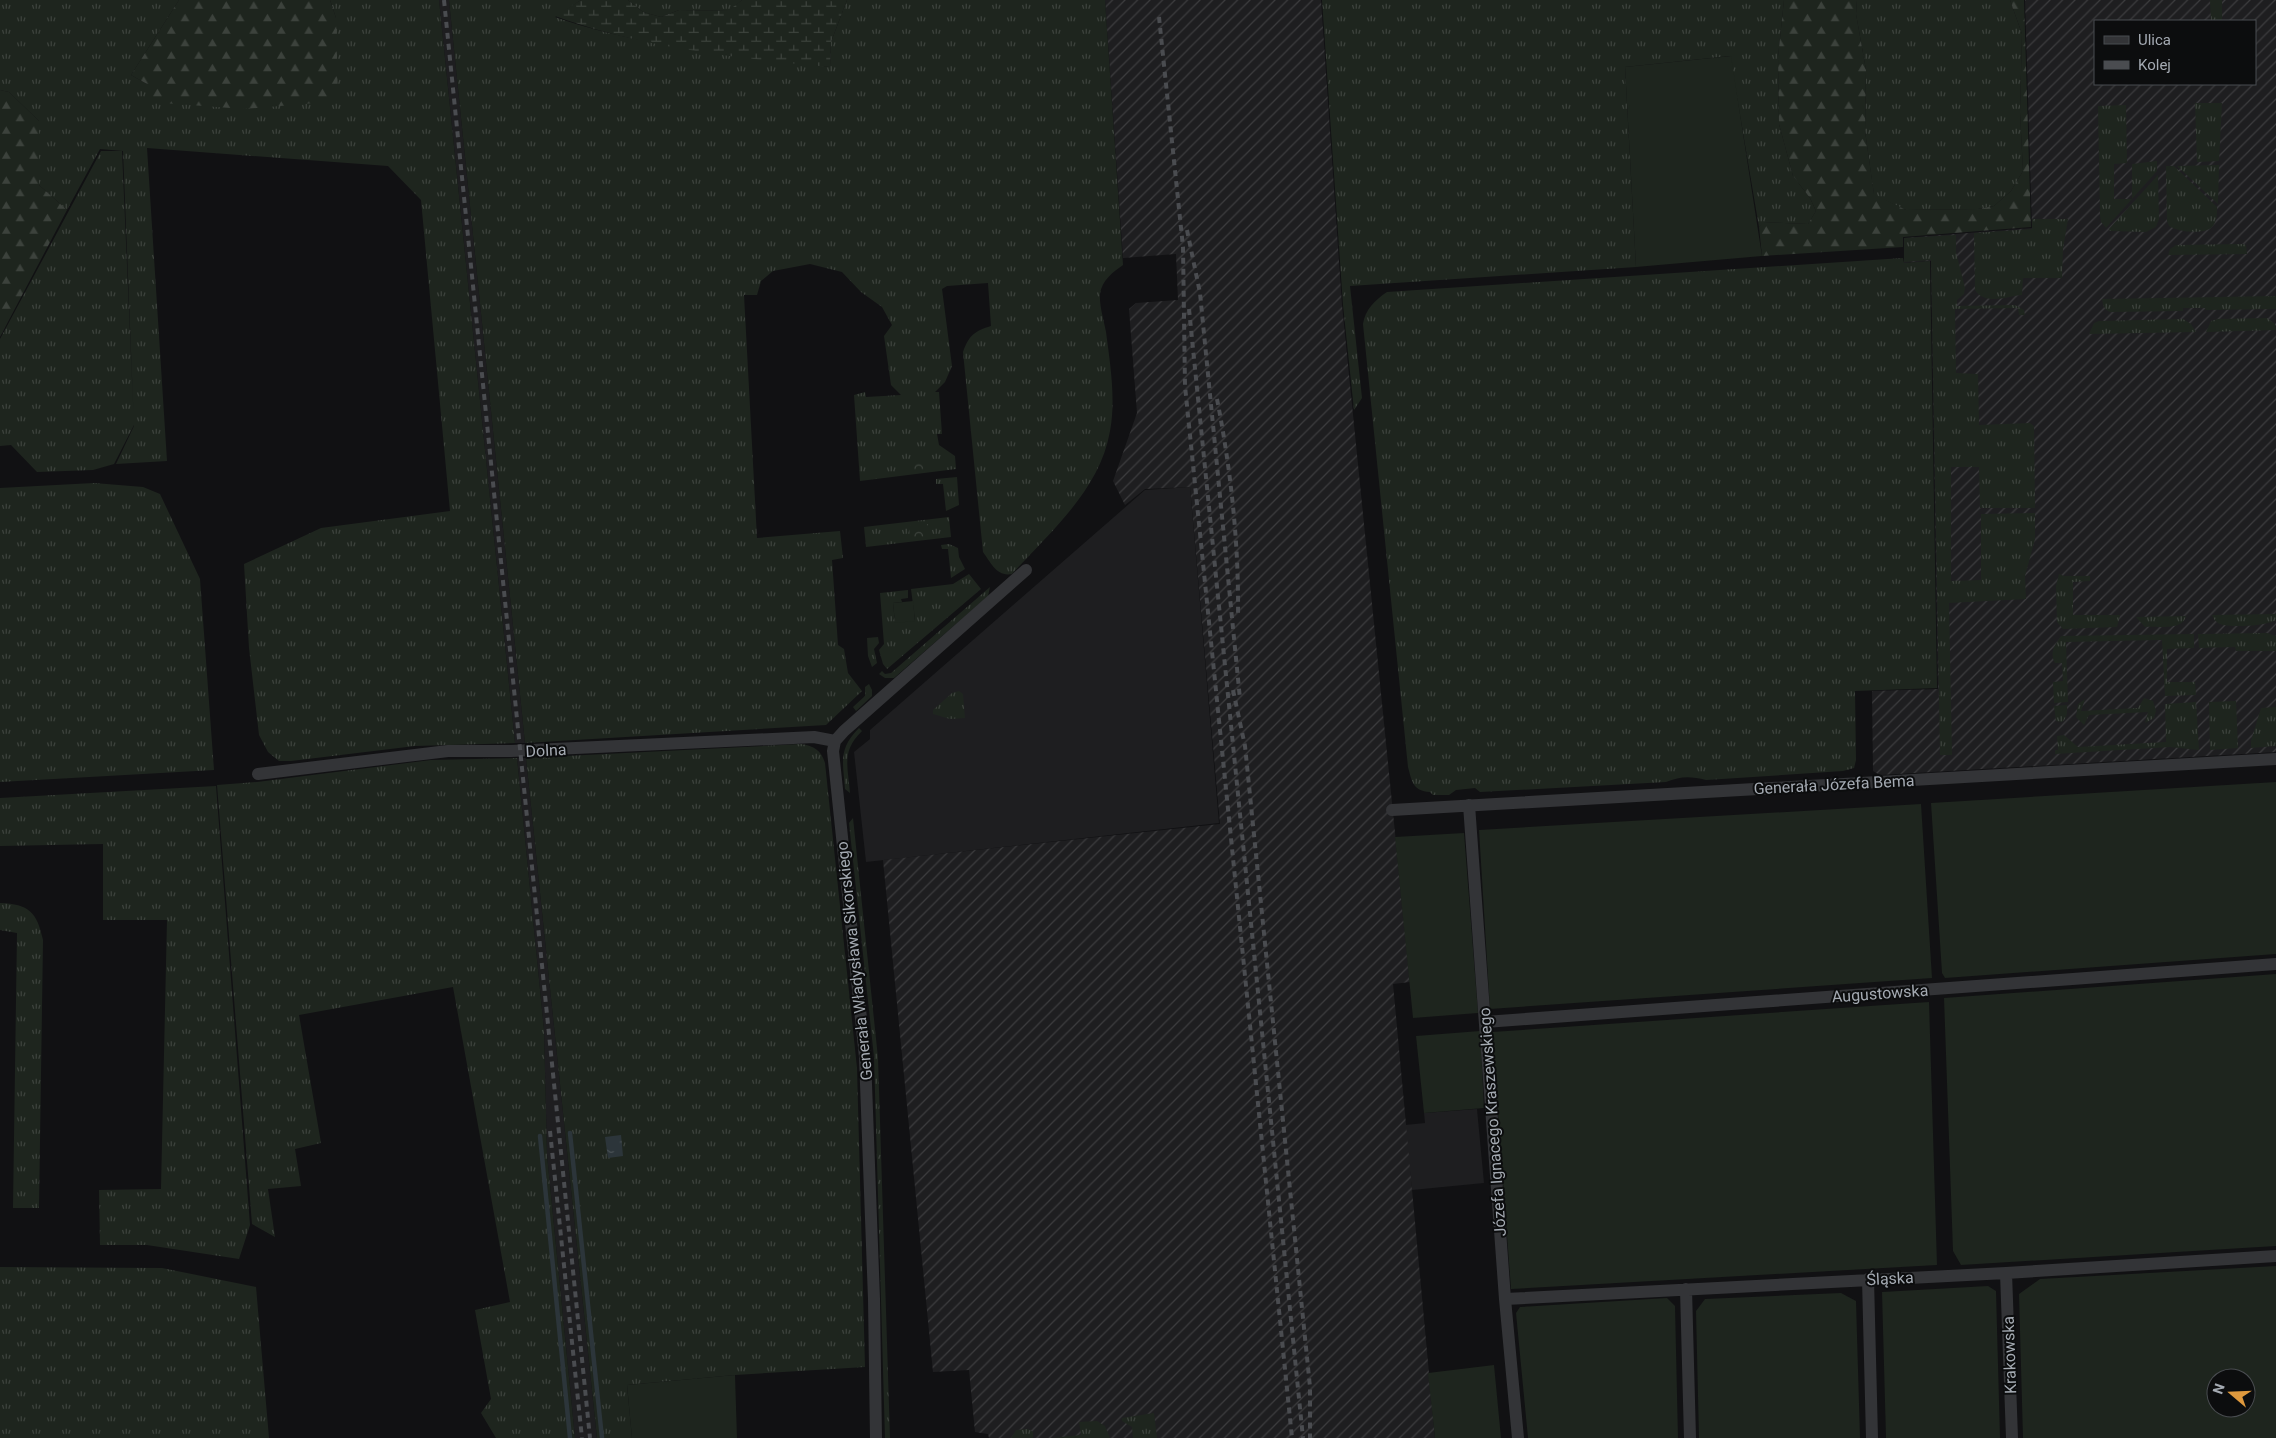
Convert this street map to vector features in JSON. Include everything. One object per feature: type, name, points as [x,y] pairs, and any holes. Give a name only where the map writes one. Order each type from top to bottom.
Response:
[{"type":"street","points":[[835,741],[887,692],[1026,570]]},
{"type":"street","name":"Dolna","points":[[258,774],[448,751],[511,751],[814,737],[835,741]]},
{"type":"street","name":"Generała Władysława Sikorskiego","points":[[835,741],[833,759],[862,1012],[867,1085],[874,1298],[876,1438]]},
{"type":"street","name":"Generała Józefa Bema","points":[[1392,810],[2276,759]]},
{"type":"street","name":"Józefa Ignacego Kraszewskiego","points":[[1469,805],[1505,1299],[1518,1438]]},
{"type":"street","name":"Augustowska","points":[[1484,1022],[2276,964]]},
{"type":"street","name":"Śląska","points":[[1505,1299],[2006,1273],[2276,1256]]},
{"type":"street","name":"Krakowska","points":[[2006,1273],[2012,1438]]},
{"type":"street","points":[[1868,1279],[1872,1438]]},
{"type":"street","points":[[1686,1289],[1690,1438]]},
{"type":"shaded area","points":[[439,0],[449,0],[525,743],[515,743]]},
{"type":"shaded area","points":[[1105,0],[1321,0],[1342,305],[1410,982],[1393,984],[1435,1438],[989,1438],[988,1434],[975,1432],[969,1370],[933,1372],[883,860],[1220,824],[1190,487],[1145,489],[1125,505],[1113,481],[1137,413],[1129,309],[1136,303],[1178,300],[1176,254],[1123,258]]},
{"type":"shaded area","points":[[2025,0],[2276,0],[2276,752],[1880,775],[1873,771],[1872,691],[1938,689],[1931,261],[1904,263],[1904,238],[2032,228]]},
{"type":"shaded area","points":[[1190,487],[1219,823],[866,862],[854,752],[870,739],[870,730],[1145,490]]},
{"type":"shaded area","points":[[517,758],[526,758],[597,1438],[575,1438],[547,1155],[544,1030]]},
{"type":"shaded area","points":[[1477,1109],[1484,1183],[1412,1190],[1405,1125],[1425,1123],[1424,1113]]},
{"type":"green space","points":[[0,0],[179,0],[131,75],[147,84],[336,18],[330,0],[439,0],[515,743],[415,746],[279,761],[268,752],[259,735],[249,648],[244,564],[321,528],[450,511],[421,200],[388,166],[147,148],[167,461],[116,464],[134,426],[123,151],[100,149],[67,210],[39,185],[39,121],[9,92],[0,90]]},
{"type":"green space","points":[[179,0],[330,0],[336,18],[338,101],[244,109],[150,102],[147,84],[131,75]]},
{"type":"green space","points":[[449,0],[581,0],[555,17],[588,28],[656,43],[830,67],[831,42],[847,0],[1105,0],[1123,265],[1106,281],[1100,294],[1112,381],[1112,419],[1104,452],[1096,472],[1085,491],[1072,509],[1012,574],[998,571],[983,552],[963,352],[973,334],[991,326],[988,283],[947,286],[942,289],[952,366],[945,382],[935,392],[939,392],[942,434],[937,434],[939,445],[955,456],[956,469],[860,481],[854,395],[865,392],[866,397],[901,395],[891,385],[884,336],[892,325],[882,307],[861,292],[842,272],[810,264],[773,271],[761,281],[757,295],[744,295],[757,538],[840,531],[843,558],[832,560],[838,645],[844,649],[848,673],[862,691],[826,725],[525,743]]},
{"type":"green space","points":[[581,0],[628,0],[643,12],[661,17],[679,10],[728,11],[742,0],[847,0],[831,42],[830,67],[760,60],[656,44],[588,27],[555,16]]},
{"type":"green space","points":[[628,0],[742,0],[729,11],[679,10],[661,17],[643,12]]},
{"type":"green space","points":[[1322,0],[1784,0],[1778,57],[1779,124],[1793,176],[1810,198],[1816,211],[1808,224],[1764,222],[1759,227],[1730,56],[1625,67],[1636,267],[1350,286],[1362,398],[1354,410],[1343,305]]},
{"type":"green space","points":[[1784,0],[1857,0],[1856,14],[1866,70],[1865,131],[1874,194],[1906,210],[1978,209],[1994,206],[2011,191],[2023,171],[2020,112],[2022,34],[2010,0],[2024,0],[2031,227],[1903,237],[1903,247],[1762,256],[1759,227],[1763,222],[1808,224],[1816,211],[1810,198],[1793,176],[1779,124],[1778,57]]},
{"type":"green space","points":[[1857,0],[2010,0],[2022,34],[2020,112],[2023,171],[2011,191],[1994,206],[1978,209],[1906,210],[1874,195],[1865,131],[1866,70],[1856,14]]},
{"type":"green space","points":[[2210,0],[2222,0],[2222,20],[2211,20]]},
{"type":"green space","points":[[1731,56],[1762,256],[1636,267],[1625,67]]},
{"type":"green space","points":[[0,90],[9,92],[39,121],[39,185],[67,210],[0,337]]},
{"type":"green space","points":[[2195,103],[2222,103],[2219,161],[2197,162]]},
{"type":"green space","points":[[2126,105],[2127,163],[2114,164],[2114,199],[2132,199],[2106,228],[2101,222],[2100,215],[2098,106]]},
{"type":"green space","points":[[101,151],[122,151],[134,425],[114,464],[93,470],[37,472],[11,445],[0,446],[0,339]]},
{"type":"green space","points":[[2157,161],[2157,171],[2132,199],[2132,164]]},
{"type":"green space","points":[[2219,165],[2218,204],[2177,166]]},
{"type":"green space","points":[[2166,166],[2174,166],[2217,207],[2216,220],[2214,225],[2208,230],[2191,232],[2169,226],[2167,221]]},
{"type":"green space","points":[[2158,175],[2159,219],[2156,227],[2146,232],[2110,231],[2109,229]]},
{"type":"green space","points":[[2032,219],[2068,219],[2063,249],[2062,278],[2023,278],[2022,295],[1991,299],[1979,295],[1975,290],[1974,233],[2032,229]]},
{"type":"green space","points":[[1956,235],[1956,252],[1965,288],[1964,294],[1957,300],[1957,306],[2015,305],[2024,310],[2025,315],[2019,315],[2018,308],[1955,309],[1956,373],[1978,374],[1979,425],[2030,423],[2034,426],[2035,508],[1980,508],[1979,467],[1951,467],[1951,581],[1981,580],[1981,514],[2035,513],[2035,539],[2025,576],[2026,599],[1949,603],[1952,755],[1940,755],[1931,260],[1904,262],[1904,238]]},
{"type":"green space","points":[[2176,245],[2246,245],[2247,254],[2168,255],[2170,249]]},
{"type":"green space","points":[[1903,258],[1904,263],[1930,261],[1937,688],[1855,691],[1856,760],[1854,768],[1843,771],[1706,780],[1686,777],[1666,782],[1480,792],[1475,788],[1456,790],[1449,795],[1433,795],[1430,792],[1417,788],[1412,781],[1408,767],[1363,324],[1368,310],[1375,302],[1387,292]]},
{"type":"green space","points":[[2276,296],[2276,309],[2206,310],[2205,308],[2183,308],[2183,311],[2110,312],[2105,309],[2102,299]]},
{"type":"green space","points":[[2267,318],[2275,324],[2276,330],[2206,332],[2211,321],[2218,319]]},
{"type":"green space","points":[[2183,319],[2191,324],[2196,332],[2089,334],[2094,323],[2099,321]]},
{"type":"green space","points":[[932,458],[933,471],[914,473],[913,460]]},
{"type":"green space","points":[[957,477],[959,505],[946,511],[943,484],[936,484],[936,479]]},
{"type":"green space","points":[[94,483],[143,487],[160,494],[200,579],[214,770],[0,782],[0,488]]},
{"type":"green space","points":[[949,517],[951,537],[866,547],[864,527]]},
{"type":"green space","points":[[928,524],[929,537],[910,539],[909,526]]},
{"type":"green space","points":[[949,544],[958,548],[959,557],[965,569],[951,578],[948,549],[942,549],[941,545]]},
{"type":"green space","points":[[969,574],[981,589],[887,669],[883,664],[879,650],[884,644],[880,593],[908,590],[908,598],[901,599],[902,602],[893,603],[895,622],[915,620],[911,589],[953,584]]},
{"type":"green space","points":[[2059,574],[2064,576],[2090,576],[2090,581],[2073,582],[2073,615],[2120,615],[2117,627],[2063,629],[2057,622],[2056,586]]},
{"type":"green space","points":[[990,587],[988,596],[894,678],[885,678],[879,674],[882,671],[885,674],[891,673]]},
{"type":"green space","points":[[913,601],[915,621],[895,623],[893,603]]},
{"type":"green space","points":[[2276,614],[2276,620],[2272,622],[2240,626],[2220,624],[2215,621],[2212,615]]},
{"type":"green space","points":[[2186,616],[2180,624],[2162,627],[2145,627],[2136,617]]},
{"type":"green space","points":[[2267,633],[2276,636],[2276,651],[2236,651],[2235,647],[2199,648],[2198,634]]},
{"type":"green space","points":[[2194,634],[2194,648],[2167,649],[2167,682],[2195,682],[2196,695],[2165,696],[2162,640],[2066,642],[2068,702],[2054,703],[2053,682],[2063,681],[2062,663],[2055,663],[2053,659],[2055,646],[2061,636]]},
{"type":"green space","points":[[878,637],[879,643],[874,649],[877,663],[872,667],[868,656],[867,638]]},
{"type":"green space","points":[[869,684],[872,696],[856,711],[853,707],[865,696],[865,687]]},
{"type":"green space","points":[[959,691],[963,694],[965,718],[950,719],[933,714],[933,710],[952,693]]},
{"type":"green space","points":[[2144,698],[2153,701],[2156,711],[2154,718],[2145,723],[2148,712],[2089,715],[2084,725],[2076,717],[2078,704],[2085,699],[2081,711],[2138,708]]},
{"type":"green space","points":[[2236,701],[2238,748],[2210,750],[2209,702]]},
{"type":"green space","points":[[2196,702],[2199,750],[2170,747],[2055,754],[2055,750],[2058,750],[2057,736],[2064,735],[2078,747],[2166,742],[2165,704]]},
{"type":"green space","points":[[2067,705],[2065,718],[2062,722],[2056,721],[2054,706]]},
{"type":"green space","points":[[2276,707],[2276,746],[2251,748],[2251,741],[2261,708]]},
{"type":"green space","points":[[859,728],[862,731],[851,745],[847,760],[850,793],[845,789],[843,756],[852,736]]},
{"type":"green space","points":[[801,744],[816,749],[825,763],[857,1068],[865,1367],[735,1375],[627,1385],[632,1438],[597,1438],[526,758]]},
{"type":"green space","points":[[517,758],[544,1030],[547,1155],[575,1438],[496,1438],[481,1413],[491,1399],[475,1310],[510,1302],[453,987],[299,1015],[321,1143],[295,1149],[301,1186],[268,1189],[275,1237],[252,1224],[217,785],[257,782],[431,760]]},
{"type":"green space","points":[[2276,782],[2276,954],[1945,978],[1942,973],[1931,803]]},
{"type":"green space","points":[[216,786],[250,1225],[239,1259],[147,1245],[100,1245],[99,1190],[161,1189],[167,920],[103,920],[103,844],[0,846],[0,798]]},
{"type":"green space","points":[[1921,804],[1932,978],[1490,1009],[1479,830]]},
{"type":"green space","points":[[853,818],[878,1058],[890,1438],[885,1438],[874,1057],[849,823]]},
{"type":"green space","points":[[1464,833],[1478,1013],[1413,1018],[1395,837]]},
{"type":"green space","points":[[0,903],[18,905],[30,911],[38,923],[43,940],[39,1208],[13,1208],[17,933],[0,930]]},
{"type":"green space","points":[[2276,974],[2276,1246],[1961,1265],[1953,1251],[1944,998]]},
{"type":"green space","points":[[1929,1002],[1937,1265],[1511,1289],[1492,1032]]},
{"type":"green space","points":[[1480,1031],[1484,1108],[1424,1113],[1416,1036]]},
{"type":"green space","points":[[2276,1266],[2276,1438],[2023,1438],[2019,1294],[2040,1279]]},
{"type":"green space","points":[[0,1267],[162,1268],[256,1287],[269,1438],[0,1438]]},
{"type":"green space","points":[[1988,1286],[1996,1291],[2000,1438],[1886,1438],[1882,1292]]},
{"type":"green space","points":[[1841,1293],[1856,1301],[1860,1438],[1699,1438],[1696,1311],[1705,1299]]},
{"type":"green space","points":[[1667,1298],[1675,1306],[1678,1438],[1528,1438],[1516,1313],[1520,1307]]},
{"type":"green space","points":[[1494,1365],[1501,1438],[1435,1438],[1428,1373]]},
{"type":"green space","points":[[735,1375],[737,1438],[632,1438],[627,1385]]},
{"type":"green space","points":[[1154,1413],[1157,1438],[1133,1438],[1132,1427],[1122,1421],[1122,1418]]},
{"type":"green space","points":[[1097,1421],[1105,1426],[1110,1438],[1052,1438],[1081,1435],[1079,1422]]},
{"type":"green space","points":[[1028,1429],[1033,1432],[1033,1438],[1011,1438],[1016,1430]]},
{"type":"water","points":[[621,1135],[623,1156],[608,1158],[605,1137]]},
{"type":"waterway","points":[[570,1133],[602,1438]]},
{"type":"waterway","points":[[540,1136],[570,1438]]},
{"type":"railway","points":[[444,0],[590,1438]]},
{"type":"railway","points":[[1159,17],[1183,247],[1185,386],[1292,1438]]},
{"type":"railway","points":[[1187,230],[1200,293],[1240,699]]},
{"type":"railway","points":[[1189,309],[1303,1438]]},
{"type":"railway","points":[[1217,399],[1233,508],[1238,617]]},
{"type":"railway","points":[[1233,690],[1245,746],[1310,1387],[1310,1438]]},
{"type":"railway","points":[[550,1131],[582,1438]]}]
